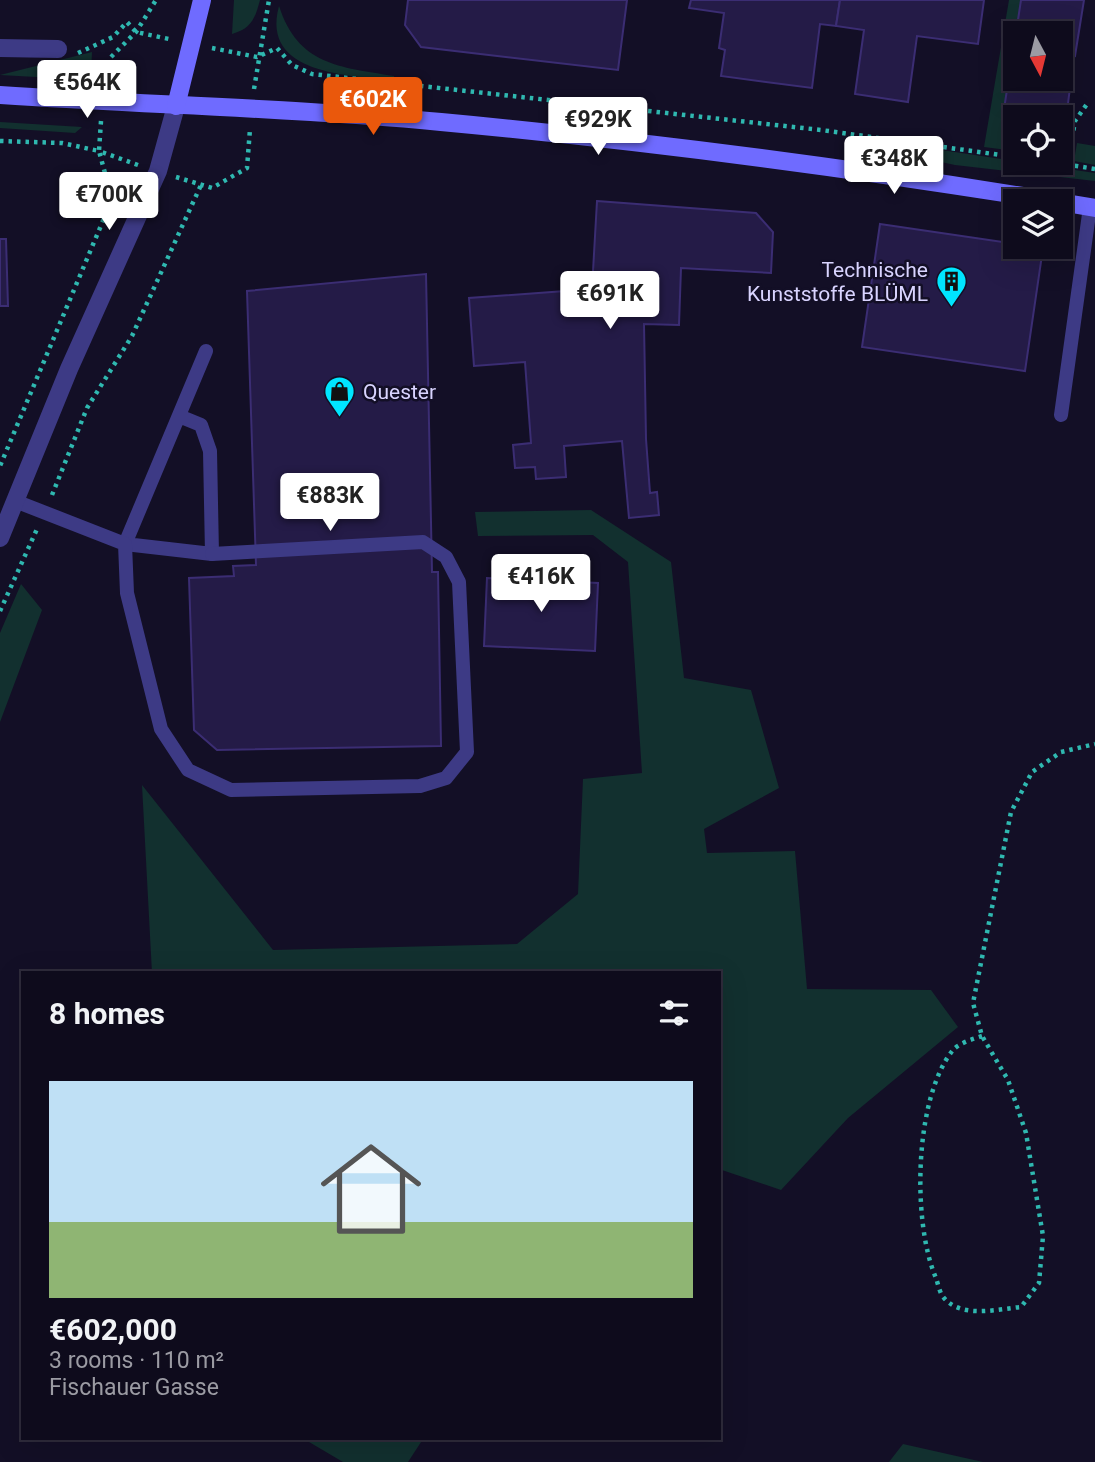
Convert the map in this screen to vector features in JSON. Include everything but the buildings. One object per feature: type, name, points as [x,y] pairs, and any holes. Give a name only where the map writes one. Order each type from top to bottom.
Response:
[{"type":"main road","points":[[176,106],[202,0]]},
{"type":"main road","points":[[0,95],[438,121],[629,140],[1003,194]]},
{"type":"main road","points":[[1073,204],[1093,207]]},
{"type":"street","points":[[0,48],[58,49]]},
{"type":"street","points":[[0,538],[69,369],[158,171],[176,106]]},
{"type":"lane","points":[[1061,415],[1093,207]]},
{"type":"lane","points":[[15,501],[125,544],[212,554],[423,542],[446,557],[459,582],[467,752],[446,778],[420,786],[231,790],[188,770],[161,729],[127,593],[125,544],[206,351]]},
{"type":"lane","points":[[179,416],[201,425],[210,451],[212,554]]},
{"type":"path","points":[[251,111],[257,57],[269,0]]},
{"type":"path","points":[[58,49],[68,55],[91,49],[113,37],[127,22],[136,32],[257,57],[276,48],[292,65],[312,74],[821,130],[1003,155]]},
{"type":"path","points":[[1073,133],[1075,121],[1087,104]]},
{"type":"path","points":[[0,141],[62,143],[99,152],[108,188],[105,216],[0,466]]},
{"type":"path","points":[[1073,165],[1095,169]]},
{"type":"path","points":[[0,611],[87,408],[132,336],[201,185]]},
{"type":"path","points":[[982,1036],[954,1047],[935,1081],[924,1123],[920,1182],[928,1259],[944,1298],[968,1311],[1021,1307],[1039,1283],[1043,1237],[1026,1133],[1008,1080],[982,1036],[973,1003],[1011,811],[1032,772],[1061,752],[1095,744]]},
{"type":"green space","points":[[234,0],[260,0],[251,22],[244,29],[232,34]]},
{"type":"green space","points":[[1009,0],[1021,0],[1018,21],[1005,21]]},
{"type":"green space","points":[[279,6],[287,26],[309,52],[338,65],[394,76],[394,81],[333,73],[295,58],[283,46],[277,29]]},
{"type":"green space","points":[[1003,35],[1003,91],[1007,91],[1003,105],[1003,149],[984,147]]},
{"type":"green space","points":[[92,52],[91,73],[54,78],[0,75]]},
{"type":"green space","points":[[0,122],[82,127],[75,133],[0,128]]},
{"type":"green space","points":[[848,136],[1003,159],[1003,170],[955,165],[850,143]]},
{"type":"green space","points":[[1077,143],[1095,146],[1095,165],[1074,161]]},
{"type":"green space","points":[[1073,170],[1095,173],[1095,181],[1042,175],[1073,175]]},
{"type":"green space","points":[[591,510],[671,562],[684,678],[751,690],[779,788],[704,829],[707,853],[795,851],[807,989],[931,990],[958,1027],[848,1118],[781,1190],[721,1170],[721,971],[152,971],[142,785],[273,950],[517,944],[578,894],[583,779],[642,773],[628,562],[593,535],[478,536],[475,512]]},
{"type":"green space","points":[[21,584],[42,610],[0,722],[0,633]]},
{"type":"green space","points":[[306,1440],[422,1440],[408,1462],[343,1462]]},
{"type":"green space","points":[[903,1444],[983,1462],[889,1462]]},
{"type":"place","name":"Technische Kunststoffe BLÜML","points":[[951,309]]},
{"type":"place","name":"Quester","points":[[340,419]]}]
